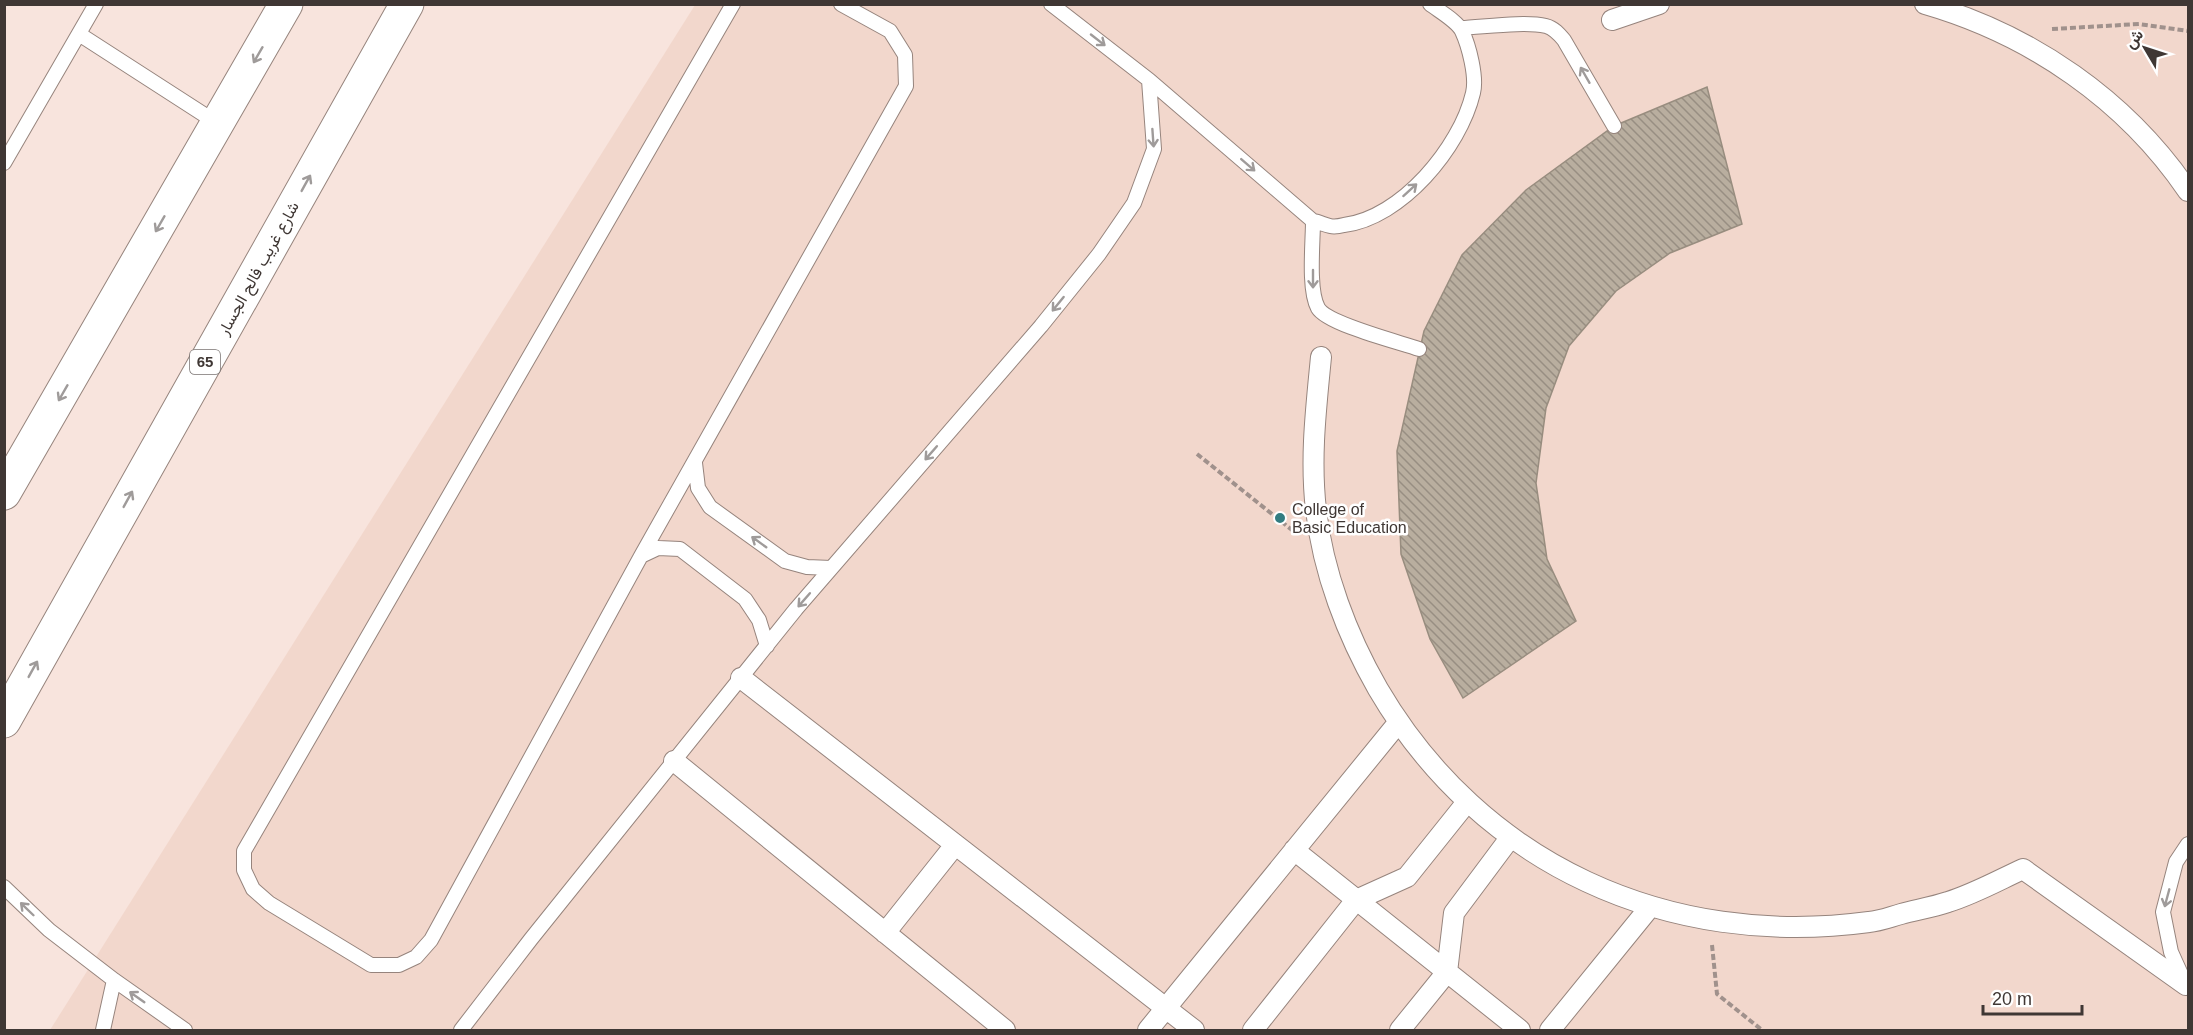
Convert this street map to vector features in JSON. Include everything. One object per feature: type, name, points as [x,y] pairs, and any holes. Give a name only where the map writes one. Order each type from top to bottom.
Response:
[{"type":"main road","points":[[4,493],[219,124],[286,4]]},
{"type":"main road","name":"شارع غريب فالح الجسار","points":[[4,721],[407,4]]},
{"type":"street","points":[[1612,20],[1659,4]]},
{"type":"street","points":[[1925,4],[1964,10],[2064,68],[2120,112],[2170,164],[2188,191]]},
{"type":"street","points":[[1321,357],[1313,434],[1316,510],[1332,585],[1359,657],[1398,723],[1430,764],[1467,802],[1510,838],[1577,878],[1650,907],[1709,922],[1790,928],[1871,922],[1949,902],[2023,869],[2187,986]]},
{"type":"street","points":[[741,678],[1194,1030]]},
{"type":"street","points":[[1148,1030],[1398,723]]},
{"type":"street","points":[[674,761],[1005,1030]]},
{"type":"street","points":[[1253,1030],[1356,900],[1407,877],[1467,802]]},
{"type":"street","points":[[1400,1030],[1447,972],[1454,913],[1510,838]]},
{"type":"street","points":[[885,933],[955,845]]},
{"type":"street","points":[[1294,850],[1520,1030]]},
{"type":"street","points":[[1550,1030],[1650,907]]},
{"type":"lane","points":[[4,163],[96,4]]},
{"type":"lane","points":[[733,4],[244,850],[244,870],[253,889],[269,903],[370,965],[399,965],[416,957],[431,940],[641,556],[906,86],[905,55],[890,31],[841,4]]},
{"type":"lane","points":[[1051,4],[1149,80],[1313,221],[1332,227],[1359,223],[1391,207],[1420,181],[1445,150],[1461,124],[1474,92],[1472,60],[1461,28],[1430,4]]},
{"type":"lane","points":[[1461,28],[1533,25],[1548,27],[1557,32],[1564,40],[1614,126]]},
{"type":"lane","points":[[79,34],[219,124]]},
{"type":"lane","points":[[460,1030],[831,568],[1041,326],[1098,254],[1134,203],[1154,149],[1149,80]]},
{"type":"lane","points":[[1313,221],[1313,291],[1318,309],[1335,321],[1419,349]]},
{"type":"lane","points":[[695,463],[698,488],[710,507],[785,561],[807,567],[831,568]]},
{"type":"lane","points":[[641,556],[658,548],[680,549],[745,599],[759,620],[767,646]]},
{"type":"lane","points":[[2187,986],[2171,952],[2163,912],[2176,862],[2188,844]]},
{"type":"lane","points":[[4,887],[49,930],[185,1030]]},
{"type":"lane","points":[[103,1030],[114,980]]},
{"type":"path","points":[[2002,32],[2139,24],[2188,31]]},
{"type":"path","points":[[1197,454],[1326,558]]},
{"type":"path","points":[[1709,922],[1717,994],[1762,1030]]},
{"type":"shaded area","name":"College of Basic Education","points":[[695,5],[2188,5],[2188,1030],[50,1030]]},
{"type":"building","points":[[1707,87],[1742,224],[1670,253],[1616,291],[1569,346],[1546,408],[1536,483],[1547,559],[1576,621],[1463,698],[1430,639],[1401,554],[1397,451],[1424,331],[1462,255],[1526,190],[1614,126]]},
{"type":"place","name":"College of Basic Education","points":[[1280,518]]}]
